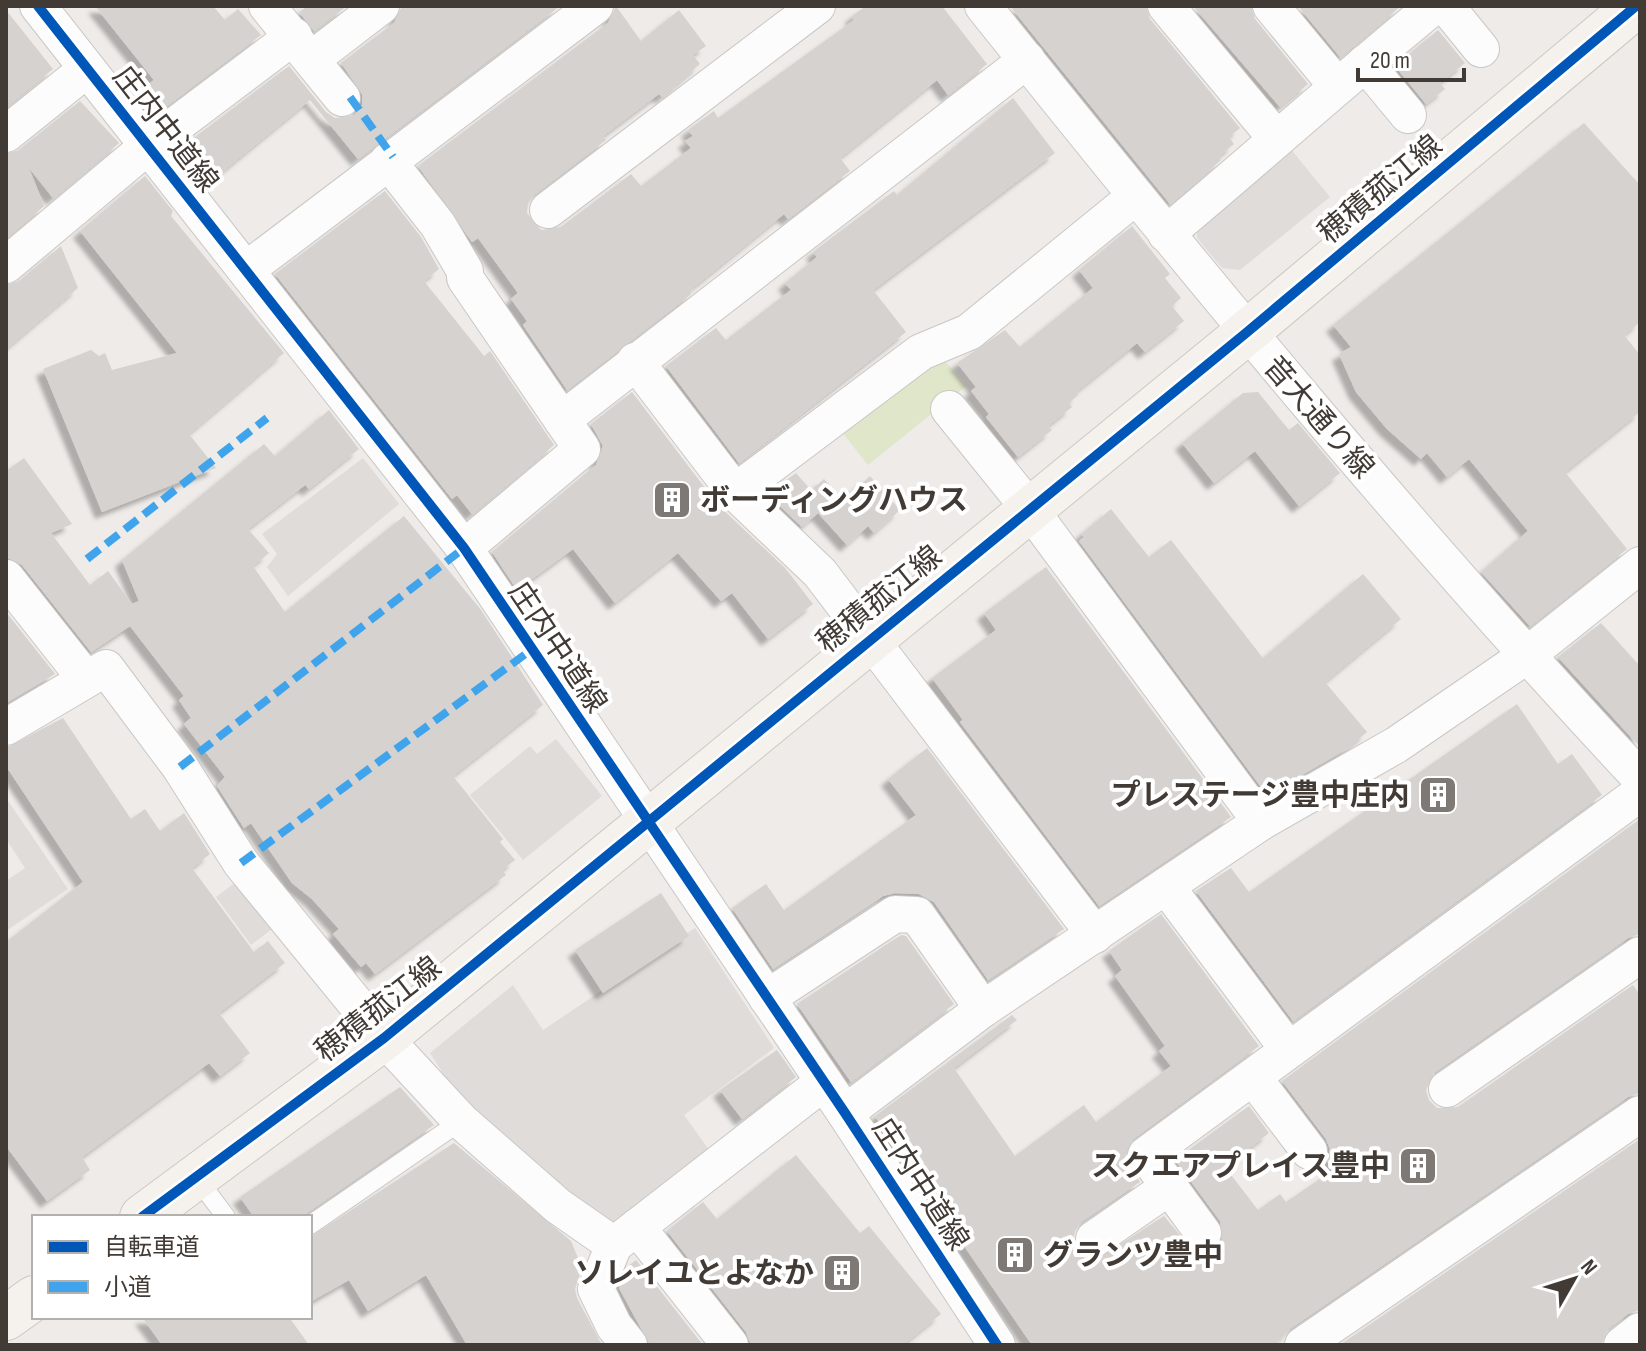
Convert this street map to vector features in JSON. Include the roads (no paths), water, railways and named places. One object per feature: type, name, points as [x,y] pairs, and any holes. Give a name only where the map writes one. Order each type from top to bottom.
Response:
[{"type":"street","name":"庄内中道線","points":[[38,6],[464,548],[845,1113],[997,1345]]},
{"type":"street","points":[[267,6],[342,98]]},
{"type":"street","points":[[6,265],[148,146],[303,48],[381,6]]},
{"type":"street","points":[[246,270],[595,6]]},
{"type":"street","points":[[548,210],[817,6]]},
{"type":"street","name":"音大通り線","points":[[983,6],[1246,333],[1526,656],[1636,771]]},
{"type":"street","points":[[1166,6],[1275,137]]},
{"type":"street","points":[[1271,6],[1337,86]]},
{"type":"street","points":[[1166,234],[1251,163],[1275,137],[1434,6]]},
{"type":"street","points":[[1446,6],[1481,49]]},
{"type":"street","name":"穂積菰江線","points":[[145,1215],[384,1038],[869,637],[1246,333],[1636,6]]},
{"type":"street","points":[[562,420],[1027,60]]},
{"type":"street","points":[[1365,63],[1408,115]]},
{"type":"street","points":[[6,134],[87,69]]},
{"type":"street","points":[[388,161],[438,225],[465,271],[465,278],[582,449],[464,548]]},
{"type":"street","points":[[735,492],[921,352],[969,332],[1136,196]]},
{"type":"street","points":[[635,361],[735,492],[820,573],[1095,935]]},
{"type":"street","points":[[949,409],[1029,508],[1261,822]]},
{"type":"street","points":[[845,1113],[983,1009],[1261,822],[1396,745],[1526,656],[1640,565]]},
{"type":"street","points":[[6,578],[85,678]]},
{"type":"street","points":[[6,727],[106,668],[180,767],[241,863],[384,1038],[461,1121],[558,1206],[626,1236],[730,1345]]},
{"type":"street","points":[[1203,1233],[1146,1155],[1253,1077],[1636,771]]},
{"type":"street","points":[[1166,886],[1288,1049]]},
{"type":"street","points":[[767,998],[895,914],[917,915],[983,1009]]},
{"type":"street","points":[[1447,1089],[1640,955]]},
{"type":"street","points":[[1253,1077],[1309,1151]]},
{"type":"street","points":[[629,1345],[614,1326],[596,1289],[626,1236],[824,1082]]},
{"type":"street","points":[[1303,1345],[1640,1114]]},
{"type":"street","points":[[1094,1239],[1169,1187]]},
{"type":"street","points":[[6,1318],[32,1299]]},
{"type":"street","points":[[1622,1345],[1640,1331]]},
{"type":"lane","points":[[312,1224],[461,1121]]},
{"type":"lane","points":[[196,1177],[224,1215]]},
{"type":"place","name":"ボーディングハウス","points":[[672,500]]},
{"type":"place","name":"プレステージ豊中庄内","points":[[1438,795]]},
{"type":"place","name":"スクエアプレイス豊中","points":[[1418,1166]]},
{"type":"place","name":"グランツ豊中","points":[[1015,1255]]},
{"type":"place","name":"ソレイユとよなか","points":[[842,1273]]}]
